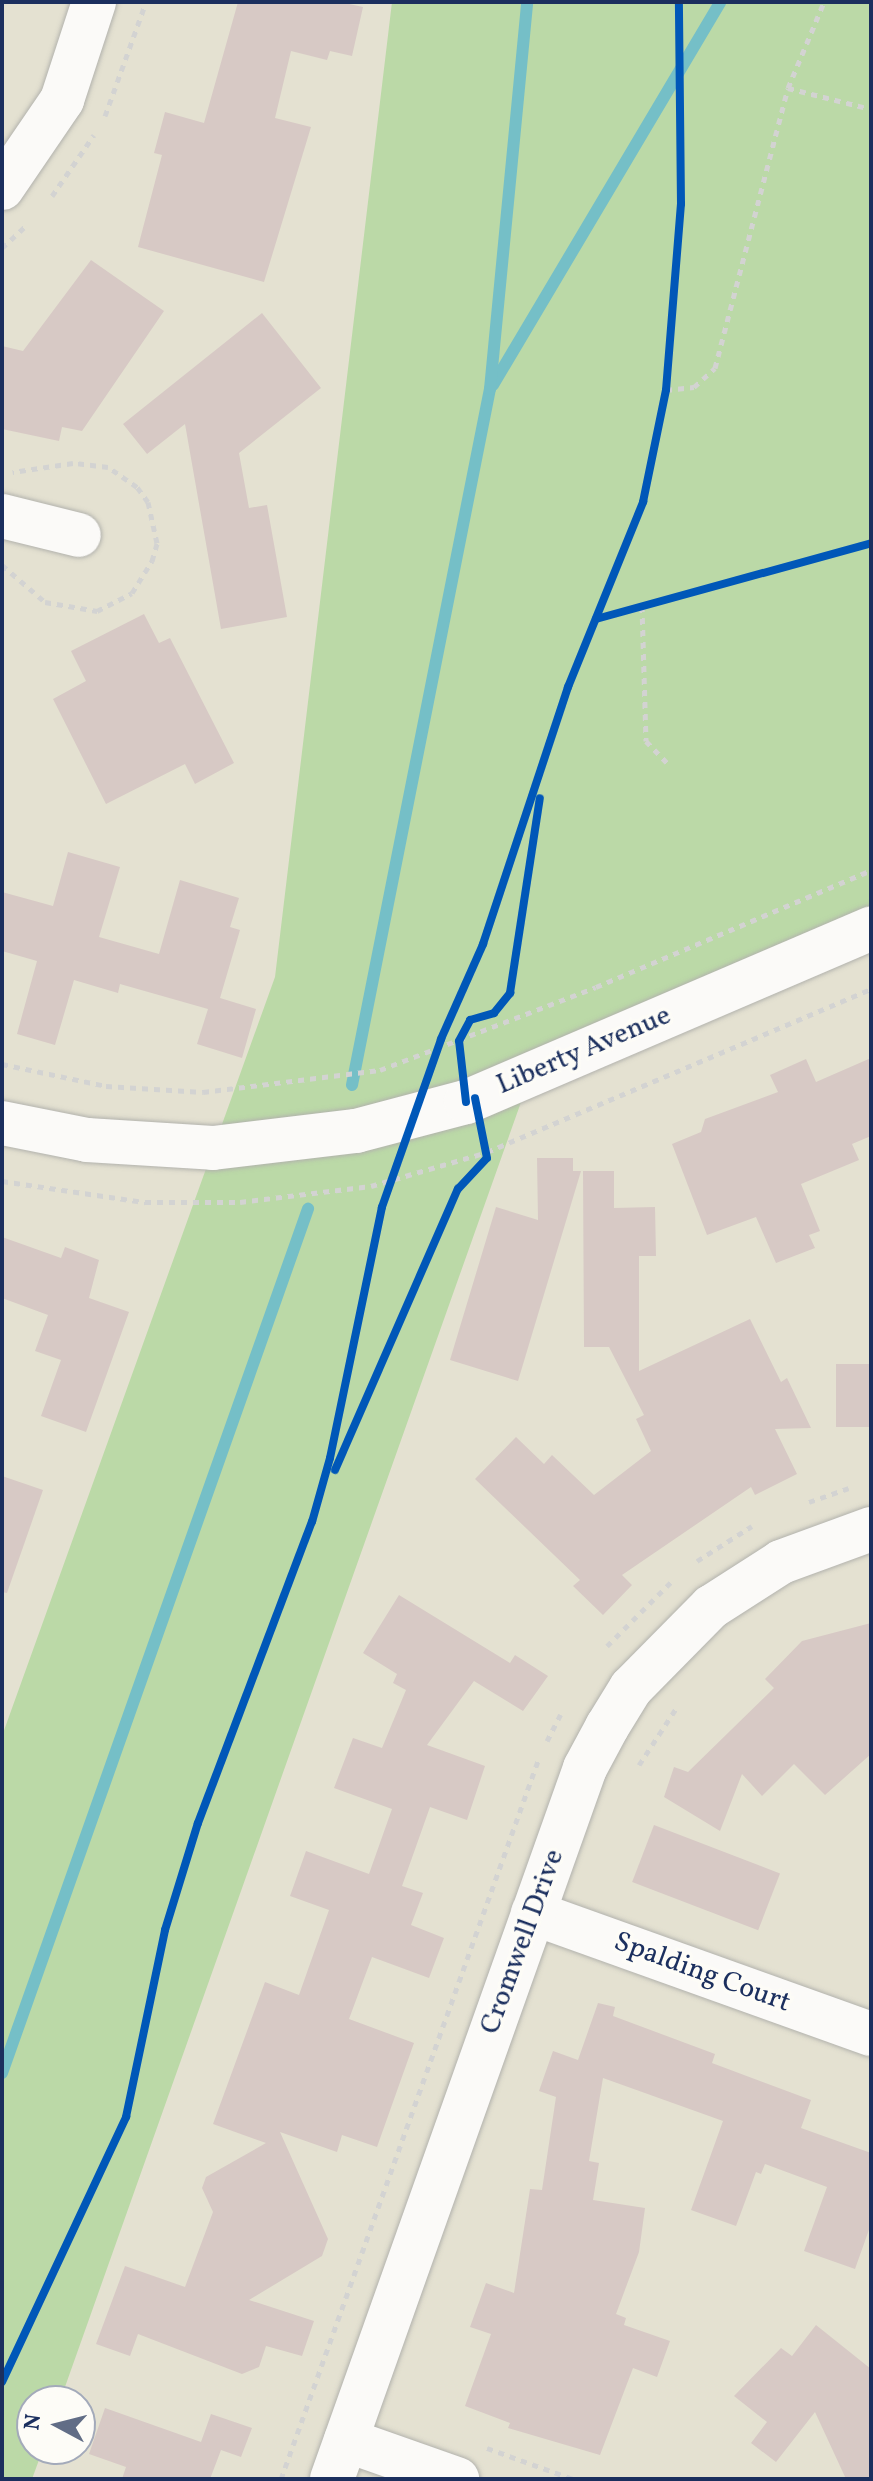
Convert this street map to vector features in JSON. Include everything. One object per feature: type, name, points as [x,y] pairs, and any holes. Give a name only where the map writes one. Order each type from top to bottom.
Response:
[{"type":"street","points":[[2,188],[62,100],[94,2]]},
{"type":"street","points":[[2,516],[79,535]]},
{"type":"street","name":"Liberty Avenue","points":[[2,1123],[143,1146],[262,1146],[356,1131],[470,1100],[871,928]]},
{"type":"street","name":"Cromwell Drive","points":[[339,2460],[585,1768],[631,1688],[683,1631],[747,1581],[822,1545],[871,1529]]},
{"type":"street","name":"Spalding Court","points":[[533,1913],[871,2034]]},
{"type":"street","points":[[339,2460],[457,2479]]},
{"type":"path","points":[[666,390],[694,387],[715,368],[788,88],[824,2]]},
{"type":"path","points":[[788,88],[871,109]]},
{"type":"path","points":[[663,404],[667,374]]},
{"type":"path","points":[[627,610],[656,602]]},
{"type":"path","points":[[642,606],[646,741],[669,765]]},
{"type":"path","points":[[2,1064],[106,1086],[203,1092],[375,1071],[418,1059],[871,870]]},
{"type":"path","points":[[479,1168],[487,1152],[871,989]]},
{"type":"path","points":[[470,1020],[459,1041],[470,1100],[487,1152]]},
{"type":"path","points":[[431,1067],[446,1029]]},
{"type":"path","points":[[387,1193],[397,1165]]},
{"type":"path","points":[[637,1769],[681,1702]]},
{"type":"green space","points":[[392,2],[871,2],[871,927],[531,1074],[66,2385],[16,2385],[16,2465],[37,2465],[32,2479],[2,2479],[2,1736],[275,977]]},
{"type":"building","points":[[238,2],[340,2],[363,7],[352,56],[330,51],[327,60],[291,51],[275,118],[311,127],[264,282],[138,247],[162,155],[154,153],[165,112],[204,123]]},
{"type":"building","points":[[91,260],[164,311],[82,431],[62,427],[59,441],[2,429],[2,346],[23,351]]},
{"type":"building","points":[[262,313],[321,388],[239,453],[249,508],[267,505],[287,617],[221,629],[185,424],[147,454],[123,424]]},
{"type":"building","points":[[144,614],[159,643],[170,638],[234,763],[195,784],[185,764],[106,804],[53,699],[86,681],[71,651]]},
{"type":"building","points":[[68,852],[120,867],[99,937],[159,954],[180,880],[239,898],[230,927],[240,930],[220,998],[256,1009],[242,1058],[197,1044],[208,1009],[120,984],[118,993],[74,980],[55,1045],[17,1034],[37,961],[2,951],[2,892],[53,906]]},
{"type":"building","points":[[871,1058],[871,1136],[852,1144],[859,1160],[801,1184],[820,1231],[809,1235],[815,1248],[776,1263],[756,1217],[707,1235],[672,1144],[701,1132],[705,1119],[778,1092],[770,1075],[806,1059],[816,1082]]},
{"type":"building","points":[[537,1158],[573,1158],[573,1171],[581,1171],[518,1381],[450,1360],[496,1207],[538,1220]]},
{"type":"building","points":[[583,1171],[614,1171],[614,1208],[655,1207],[656,1256],[639,1256],[639,1371],[750,1319],[781,1382],[787,1378],[811,1428],[775,1429],[797,1474],[755,1495],[751,1487],[622,1575],[632,1585],[603,1615],[573,1586],[580,1580],[475,1479],[516,1437],[544,1464],[552,1455],[594,1495],[651,1451],[636,1419],[644,1415],[609,1347],[584,1347]]},
{"type":"building","points":[[2,1237],[61,1258],[65,1247],[99,1260],[89,1298],[129,1312],[86,1432],[41,1416],[61,1360],[35,1351],[48,1315],[2,1298]]},
{"type":"building","points":[[836,1364],[871,1364],[871,1427],[836,1427]]},
{"type":"building","points":[[2,1476],[43,1490],[7,1593],[2,1592]]},
{"type":"building","points":[[399,1595],[510,1663],[515,1655],[548,1676],[523,1711],[474,1681],[427,1745],[485,1766],[467,1820],[430,1807],[402,1886],[423,1893],[411,1925],[444,1938],[429,1978],[372,1957],[349,2019],[414,2043],[377,2147],[342,2135],[337,2152],[280,2132],[328,2239],[322,2256],[249,2300],[314,2321],[302,2356],[266,2346],[259,2367],[242,2374],[138,2334],[130,2356],[96,2344],[125,2266],[185,2287],[213,2212],[202,2188],[206,2177],[266,2143],[213,2124],[265,1982],[299,1995],[329,1910],[290,1896],[306,1851],[369,1874],[392,1809],[334,1788],[353,1738],[382,1748],[406,1690],[393,1683],[397,1674],[363,1653]]},
{"type":"building","points":[[871,1623],[871,1754],[825,1795],[794,1764],[762,1796],[742,1774],[720,1831],[664,1797],[674,1767],[688,1772],[774,1688],[765,1679],[802,1641]]},
{"type":"building","points":[[654,1825],[780,1873],[758,1930],[632,1882]]},
{"type":"building","points":[[598,2003],[615,2007],[613,2016],[715,2054],[712,2063],[811,2100],[801,2128],[871,2153],[871,2224],[855,2269],[804,2251],[827,2187],[765,2164],[761,2174],[756,2172],[736,2226],[691,2210],[723,2121],[603,2078],[589,2161],[599,2163],[593,2200],[645,2208],[639,2252],[616,2314],[626,2318],[624,2325],[670,2341],[657,2377],[633,2368],[600,2455],[508,2428],[510,2423],[465,2406],[491,2334],[470,2327],[486,2283],[514,2293],[530,2189],[542,2190],[556,2097],[539,2091],[553,2051],[578,2060]]},
{"type":"building","points":[[816,2325],[871,2369],[871,2479],[846,2479],[815,2412],[776,2462],[751,2443],[767,2422],[734,2396],[781,2348],[792,2356]]},
{"type":"building","points":[[105,2408],[201,2442],[211,2414],[252,2428],[241,2457],[221,2450],[210,2479],[122,2479],[126,2467],[96,2456],[96,2434]]},
{"type":"waterway","points":[[352,1085],[490,389],[527,2]]},
{"type":"waterway","points":[[493,385],[720,2]]},
{"type":"waterway","points":[[2,2073],[308,1209]]},
{"type":"cycle path","points":[[2,2382],[126,2117],[165,1930],[198,1823],[312,1522],[330,1458],[382,1207],[441,1039],[483,944],[568,687],[643,502],[666,390],[681,204],[679,2]]},
{"type":"cycle path","points":[[596,619],[871,543]]},
{"type":"cycle path","points":[[466,1102],[459,1041],[470,1020],[494,1013],[510,993],[540,798]]},
{"type":"cycle path","points":[[335,1470],[458,1189],[487,1158],[475,1098]]}]
